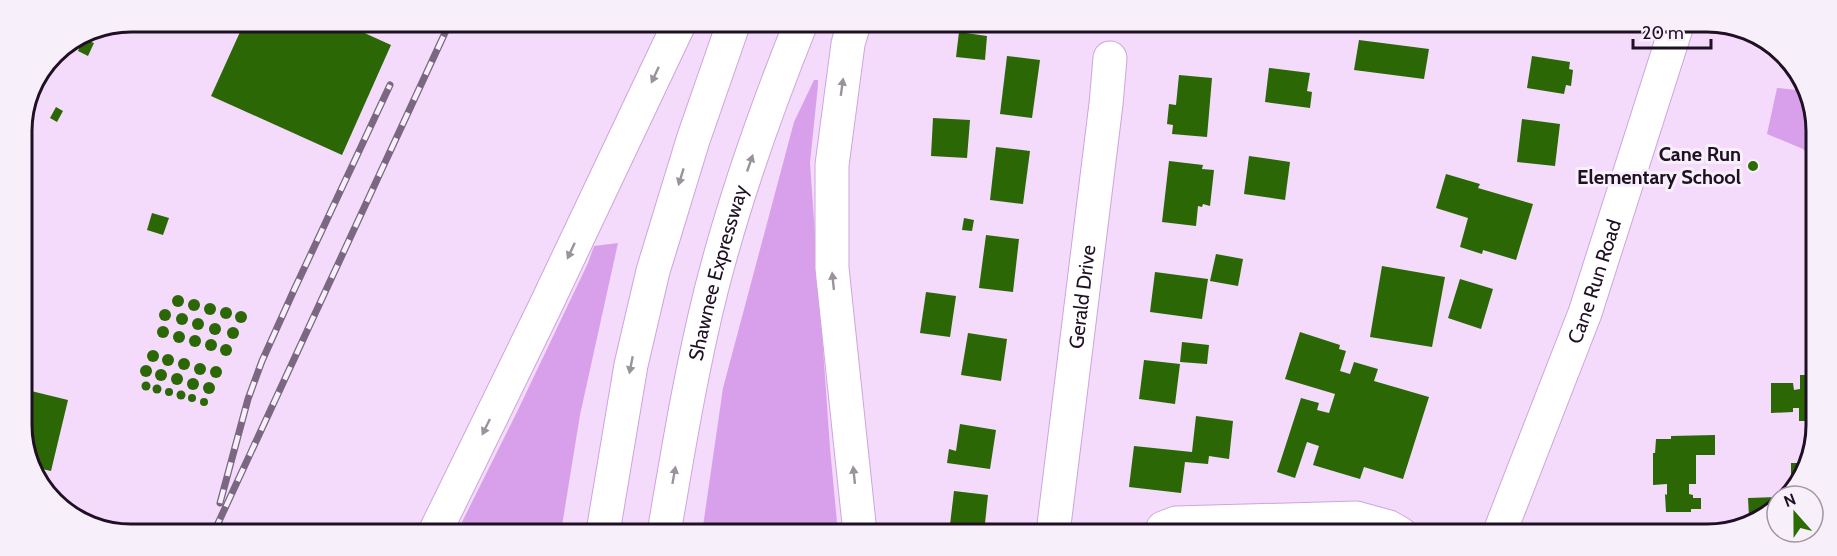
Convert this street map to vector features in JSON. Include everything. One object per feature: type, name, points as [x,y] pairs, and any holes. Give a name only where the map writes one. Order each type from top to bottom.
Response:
[{"type":"main road","points":[[439,524],[675,32]]},
{"type":"main road","points":[[604,524],[631,365],[653,271],[693,140],[731,32]]},
{"type":"main road","name":"Shawnee Expressway","points":[[665,524],[686,404],[711,291],[732,215],[797,32]]},
{"type":"main road","points":[[851,32],[832,165],[832,268],[859,524]]},
{"type":"main road","name":"Cane Run Road","points":[[1503,524],[1585,313],[1674,32]]},
{"type":"main road","name":"Gerald Drive","points":[[1054,524],[1110,58]]},
{"type":"main road","points":[[1173,524],[1356,518],[1378,524]]},
{"type":"shaded area","points":[[814,80],[818,80],[810,163],[837,524],[703,524],[723,388],[794,122]]},
{"type":"shaded area","points":[[1777,88],[1797,90],[1804,111],[1806,152],[1767,134]]},
{"type":"shaded area","points":[[618,243],[580,415],[562,524],[461,524],[517,412],[594,246]]},
{"type":"building","points":[[240,32],[362,32],[391,45],[342,155],[211,96]]},
{"type":"building","points":[[959,32],[987,36],[985,60],[956,57]]},
{"type":"building","points":[[1359,40],[1429,49],[1424,79],[1354,70]]},
{"type":"building","points":[[88,41],[94,43],[88,56],[78,51],[80,45]]},
{"type":"building","points":[[1007,56],[1040,60],[1032,118],[1000,114]]},
{"type":"building","points":[[1532,56],[1570,62],[1569,69],[1573,70],[1571,86],[1566,85],[1564,94],[1527,88]]},
{"type":"building","points":[[1269,68],[1310,73],[1307,91],[1312,92],[1310,108],[1265,102]]},
{"type":"building","points":[[1179,75],[1212,78],[1207,137],[1172,134],[1173,125],[1167,124],[1169,104],[1176,105]]},
{"type":"building","points":[[56,107],[63,111],[57,122],[50,118]]},
{"type":"building","points":[[933,118],[970,120],[967,158],[931,156]]},
{"type":"building","points":[[1522,119],[1560,124],[1555,166],[1517,162]]},
{"type":"building","points":[[996,147],[1030,151],[1023,204],[990,200]]},
{"type":"building","points":[[1249,156],[1290,162],[1285,200],[1244,194]]},
{"type":"building","points":[[1169,161],[1203,165],[1202,169],[1214,170],[1210,206],[1203,204],[1202,207],[1198,206],[1196,226],[1162,222]]},
{"type":"building","points":[[1446,174],[1480,184],[1478,188],[1533,204],[1516,260],[1483,250],[1482,254],[1460,247],[1468,218],[1436,208]]},
{"type":"building","points":[[152,213],[169,218],[163,235],[147,230]]},
{"type":"building","points":[[964,218],[974,220],[972,231],[962,230]]},
{"type":"building","points":[[986,235],[1019,239],[1013,292],[979,288]]},
{"type":"building","points":[[1216,254],[1243,259],[1238,286],[1210,281]]},
{"type":"building","points":[[1382,266],[1445,277],[1432,347],[1370,337]]},
{"type":"building","points":[[1155,272],[1208,279],[1202,319],[1150,312]]},
{"type":"building","points":[[1460,279],[1493,289],[1481,329],[1448,318]]},
{"type":"building","points":[[926,292],[956,296],[950,337],[920,333]]},
{"type":"building","points":[[180,295],[183,296],[183,306],[176,307],[173,306],[172,299],[173,296]]},
{"type":"building","points":[[196,299],[199,300],[199,310],[192,311],[189,310],[188,303],[189,300]]},
{"type":"building","points":[[212,303],[215,304],[215,314],[208,315],[205,314],[204,307],[205,304]]},
{"type":"building","points":[[228,307],[231,308],[231,318],[224,319],[221,318],[220,311],[221,308]]},
{"type":"building","points":[[167,309],[170,310],[170,320],[163,321],[160,320],[159,313],[160,310]]},
{"type":"building","points":[[243,311],[246,312],[246,322],[239,323],[236,322],[235,315],[236,312]]},
{"type":"building","points":[[184,313],[187,314],[187,324],[180,325],[177,324],[176,317],[177,314]]},
{"type":"building","points":[[200,318],[203,319],[203,329],[196,330],[193,329],[192,322],[193,319]]},
{"type":"building","points":[[217,323],[220,324],[220,334],[213,335],[210,334],[209,327],[210,324]]},
{"type":"building","points":[[165,326],[168,327],[168,337],[161,338],[158,337],[157,330],[158,327]]},
{"type":"building","points":[[235,327],[238,328],[238,338],[231,339],[228,338],[227,331],[228,328]]},
{"type":"building","points":[[181,331],[184,332],[184,342],[177,343],[174,342],[173,335],[174,332]]},
{"type":"building","points":[[1300,332],[1340,345],[1339,349],[1346,351],[1340,371],[1350,374],[1354,362],[1378,369],[1374,381],[1429,397],[1403,479],[1364,467],[1360,479],[1313,465],[1319,446],[1307,442],[1295,478],[1277,472],[1301,398],[1319,403],[1317,410],[1329,413],[1335,394],[1285,379]]},
{"type":"building","points":[[968,333],[1007,339],[1001,381],[961,375]]},
{"type":"building","points":[[197,335],[200,336],[200,346],[193,347],[190,346],[189,339],[190,336]]},
{"type":"building","points":[[213,339],[216,340],[216,350],[209,351],[206,350],[205,343],[206,340]]},
{"type":"building","points":[[1182,342],[1209,345],[1207,364],[1180,362]]},
{"type":"building","points":[[228,344],[231,345],[231,355],[224,356],[221,355],[220,348],[221,345]]},
{"type":"building","points":[[155,350],[158,351],[158,361],[151,362],[148,361],[147,354],[148,351]]},
{"type":"building","points":[[170,354],[173,355],[173,365],[166,366],[163,365],[162,358],[163,355]]},
{"type":"building","points":[[186,358],[189,359],[189,369],[182,370],[179,369],[178,362],[179,359]]},
{"type":"building","points":[[1144,360],[1180,364],[1175,404],[1139,399]]},
{"type":"building","points":[[202,363],[205,364],[205,374],[198,375],[195,374],[194,367],[195,364]]},
{"type":"building","points":[[148,365],[151,366],[151,376],[144,377],[141,376],[140,369],[141,366]]},
{"type":"building","points":[[218,366],[221,367],[221,377],[214,378],[211,377],[210,370],[211,367]]},
{"type":"building","points":[[163,369],[166,370],[166,380],[159,381],[156,380],[155,373],[156,370]]},
{"type":"building","points":[[179,373],[182,374],[182,384],[175,385],[172,384],[171,377],[172,374]]},
{"type":"building","points":[[1800,375],[1806,375],[1806,421],[1799,421],[1799,408],[1793,408],[1793,412],[1771,413],[1771,383],[1793,383],[1794,390],[1800,389]]},
{"type":"building","points":[[195,378],[198,379],[198,389],[191,390],[188,389],[187,382],[188,379]]},
{"type":"building","points":[[146,382],[150,386],[146,390],[142,386]]},
{"type":"building","points":[[211,382],[214,383],[214,393],[207,394],[204,393],[203,386],[204,383]]},
{"type":"building","points":[[157,385],[161,389],[157,393],[153,389]]},
{"type":"building","points":[[169,388],[173,392],[169,396],[165,392]]},
{"type":"building","points":[[32,391],[68,400],[51,471],[42,469],[33,445]]},
{"type":"building","points":[[181,391],[185,395],[181,399],[177,395]]},
{"type":"building","points":[[192,394],[196,398],[192,402],[188,398]]},
{"type":"building","points":[[204,398],[208,402],[204,406],[200,402]]},
{"type":"building","points":[[1196,416],[1233,421],[1229,459],[1209,456],[1208,464],[1185,462],[1181,493],[1129,487],[1134,446],[1192,452]]},
{"type":"building","points":[[960,424],[996,430],[990,469],[947,463],[949,449],[956,451]]},
{"type":"building","points":[[1715,435],[1715,455],[1696,455],[1696,484],[1689,484],[1689,494],[1693,495],[1693,498],[1701,498],[1701,509],[1691,509],[1691,512],[1666,512],[1667,484],[1653,485],[1653,453],[1655,453],[1656,439],[1671,439],[1671,436]]},
{"type":"building","points":[[1791,463],[1798,463],[1791,477]]},
{"type":"building","points":[[954,491],[988,495],[985,524],[950,524]]},
{"type":"building","points":[[1765,497],[1765,505],[1749,515],[1748,498]]},
{"type":"railway","points":[[218,524],[445,32]]},
{"type":"railway","points":[[220,503],[248,399],[262,361],[390,85]]},
{"type":"place","name":"Cane Run Elementary School","points":[[1753,166]]}]
